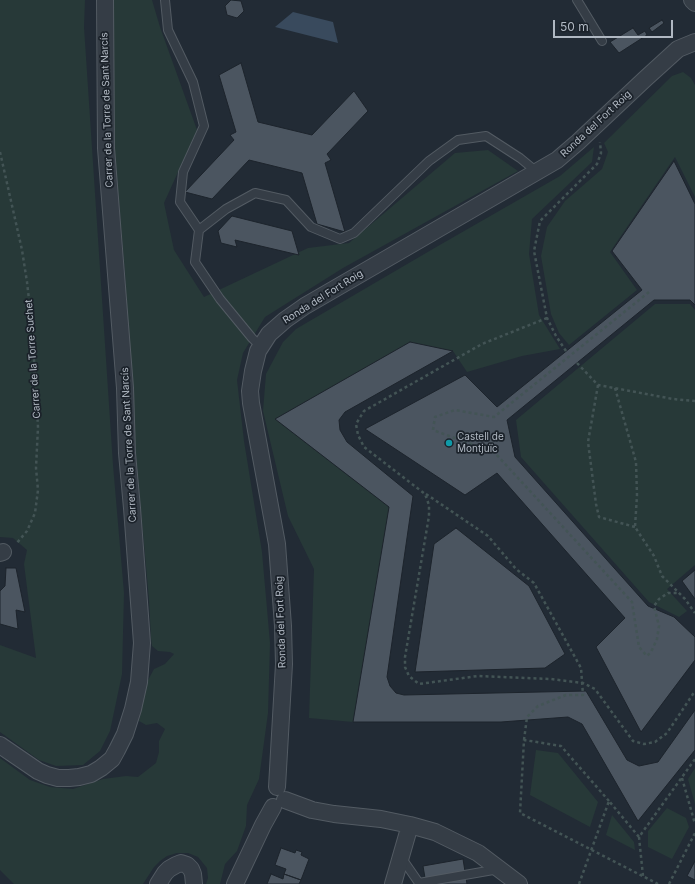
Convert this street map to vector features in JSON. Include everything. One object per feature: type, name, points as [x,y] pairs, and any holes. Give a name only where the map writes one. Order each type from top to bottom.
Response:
[{"type":"street","name":"Carrer de la Torre de Sant Narcís","points":[[0,744],[38,771],[47,775],[58,778],[69,778],[91,774],[112,759],[117,750],[125,734],[133,709],[139,682],[142,643],[127,453],[125,388],[106,148],[105,0]]},
{"type":"street","points":[[692,0],[695,3]]},
{"type":"street","name":"Ronda del Fort Roig","points":[[278,798],[284,664],[281,592],[277,544],[251,403],[250,391],[258,351],[269,334],[285,320],[305,306],[557,160],[678,49],[695,42]]},
{"type":"street","points":[[235,884],[263,825],[278,798],[312,810],[381,819],[435,832],[478,853],[519,884]]},
{"type":"street","points":[[393,884],[410,825]]},
{"type":"street","points":[[158,884],[169,869],[181,863],[187,865],[191,869],[194,884]]},
{"type":"lane","points":[[165,0],[168,30],[193,82],[204,126],[183,172],[180,202],[199,230],[195,262],[220,299],[261,347]]},
{"type":"lane","points":[[577,0],[602,41]]},
{"type":"lane","points":[[199,230],[226,209],[255,193],[286,200],[311,227],[340,239],[354,233],[429,161],[458,140],[486,136],[520,158],[537,172]]},
{"type":"lane","points":[[401,857],[419,883],[500,869]]},
{"type":"path","points":[[566,351],[556,336],[548,318],[534,251],[540,221],[597,164],[601,153],[601,120]]},
{"type":"path","name":"Carrer de la Torre Suchet","points":[[0,152],[21,243],[27,282],[32,326],[38,427],[36,468],[38,490],[35,513],[27,531],[15,546],[2,553]]},
{"type":"path","points":[[649,292],[494,417],[455,410],[435,417],[433,430],[495,453],[632,602],[639,646],[647,656],[658,640],[659,626],[654,606],[659,598],[668,593],[679,593]]},
{"type":"path","points":[[548,318],[482,344],[364,411],[356,424],[358,435],[364,446],[425,494],[488,536],[516,569],[534,583],[581,668],[584,695],[566,695],[538,706],[527,717],[524,740],[520,813],[658,884]]},
{"type":"path","points":[[577,363],[598,385],[673,399],[695,401]]},
{"type":"path","points":[[598,385],[588,442],[596,504],[600,517],[634,527],[654,556],[662,576],[679,593],[695,613]]},
{"type":"path","points":[[615,388],[636,462],[637,495],[634,527]]},
{"type":"path","points":[[425,494],[429,505],[429,516],[405,657],[409,676],[419,684],[478,676],[551,679],[583,683],[595,689],[633,741],[644,744],[655,742],[667,733],[695,691]]},
{"type":"path","points":[[524,740],[561,746],[639,837],[643,876]]},
{"type":"path","points":[[639,837],[695,759]]},
{"type":"path","points":[[682,778],[695,824]]},
{"type":"path","points":[[579,884],[609,801]]},
{"type":"path","points":[[669,884],[695,833]]},
{"type":"shaded area","points":[[0,0],[85,0],[84,27],[113,465],[124,593],[122,674],[110,731],[100,751],[83,765],[56,766],[39,760],[0,732],[0,645],[36,658],[24,564],[27,550],[13,538],[0,537]]},
{"type":"shaded area","points":[[114,0],[152,0],[160,27],[197,130],[164,203],[174,250],[204,297],[308,248],[349,243],[455,153],[488,150],[518,171],[343,268],[265,317],[243,353],[237,380],[244,441],[262,552],[270,643],[268,713],[259,779],[247,805],[246,826],[237,851],[225,864],[220,884],[206,884],[208,878],[207,868],[198,857],[188,853],[177,853],[167,856],[154,867],[143,884],[14,884],[0,870],[0,758],[30,780],[50,787],[73,789],[103,779],[126,776],[138,777],[156,763],[159,752],[159,741],[165,729],[157,723],[146,725],[139,721],[147,682],[154,669],[165,664],[174,654],[170,652],[158,651],[152,646],[151,638],[133,420],[125,273],[114,143]]},
{"type":"shaded area","points":[[683,72],[691,78],[695,85],[695,197],[675,157],[610,252],[637,290],[569,345],[559,333],[551,314],[541,256],[547,227],[565,201],[602,169],[608,152],[604,143],[672,76]]},
{"type":"shaded area","points":[[594,147],[592,162],[532,219],[529,254],[539,315],[560,349],[522,356],[467,372],[453,351],[410,342],[275,419],[389,507],[353,722],[309,718],[314,569],[288,516],[263,411],[266,374],[283,342],[296,329],[560,176]]},
{"type":"shaded area","points":[[655,304],[690,304],[695,310],[695,565],[667,589],[687,611],[679,617],[649,602],[521,457],[516,420]]},
{"type":"shaded area","points":[[536,750],[558,753],[598,802],[590,827],[530,795]]},
{"type":"shaded area","points":[[695,768],[695,804],[688,779]]},
{"type":"shaded area","points":[[667,808],[686,818],[689,827],[672,859],[648,847],[648,831]]},
{"type":"shaded area","points":[[612,815],[634,842],[635,850],[606,835]]},
{"type":"water","points":[[293,12],[333,22],[338,43],[275,27]]},
{"type":"building","points":[[231,0],[241,1],[244,11],[237,18],[227,15],[225,6]]},
{"type":"building","points":[[662,20],[664,23],[652,32],[649,28]]},
{"type":"building","points":[[633,28],[638,35],[645,31],[647,35],[619,53],[610,42]]},
{"type":"building","points":[[241,63],[258,122],[312,135],[354,91],[368,111],[327,154],[331,160],[325,163],[345,232],[317,224],[302,173],[249,160],[212,199],[185,192],[234,140],[230,135],[236,132],[219,75]]},
{"type":"building","name":"Castell de Montjuïc","points":[[674,161],[695,204],[695,305],[690,300],[654,300],[507,420],[515,457],[648,606],[674,617],[695,637],[695,660],[641,732],[596,647],[625,618],[497,473],[465,495],[365,429],[465,375],[497,407],[642,290],[612,251]]},
{"type":"building","points":[[232,216],[292,231],[299,255],[235,240],[237,247],[221,243],[218,231]]},
{"type":"building","points":[[410,342],[453,351],[345,412],[339,420],[340,430],[347,442],[413,496],[387,677],[390,686],[396,693],[404,695],[586,691],[627,760],[639,766],[658,762],[695,710],[695,750],[638,821],[582,724],[568,717],[501,722],[353,722],[389,507],[275,419]]},
{"type":"building","points":[[456,528],[529,586],[565,654],[545,668],[415,672],[434,544]]},
{"type":"building","points":[[6,568],[16,568],[25,612],[16,610],[18,629],[0,624],[0,591],[5,586]]},
{"type":"building","points":[[695,570],[695,599],[682,581]]},
{"type":"building","points":[[281,848],[295,853],[296,850],[302,852],[301,855],[309,859],[301,880],[284,874],[286,869],[275,865]]},
{"type":"building","points":[[463,859],[467,884],[426,884],[423,866]]},
{"type":"building","points":[[695,861],[695,880],[687,876]]},
{"type":"building","points":[[271,874],[283,879],[284,874],[301,880],[299,884],[267,884]]},
{"type":"place","name":"Castell de Montjuïc","points":[[449,443]]}]
